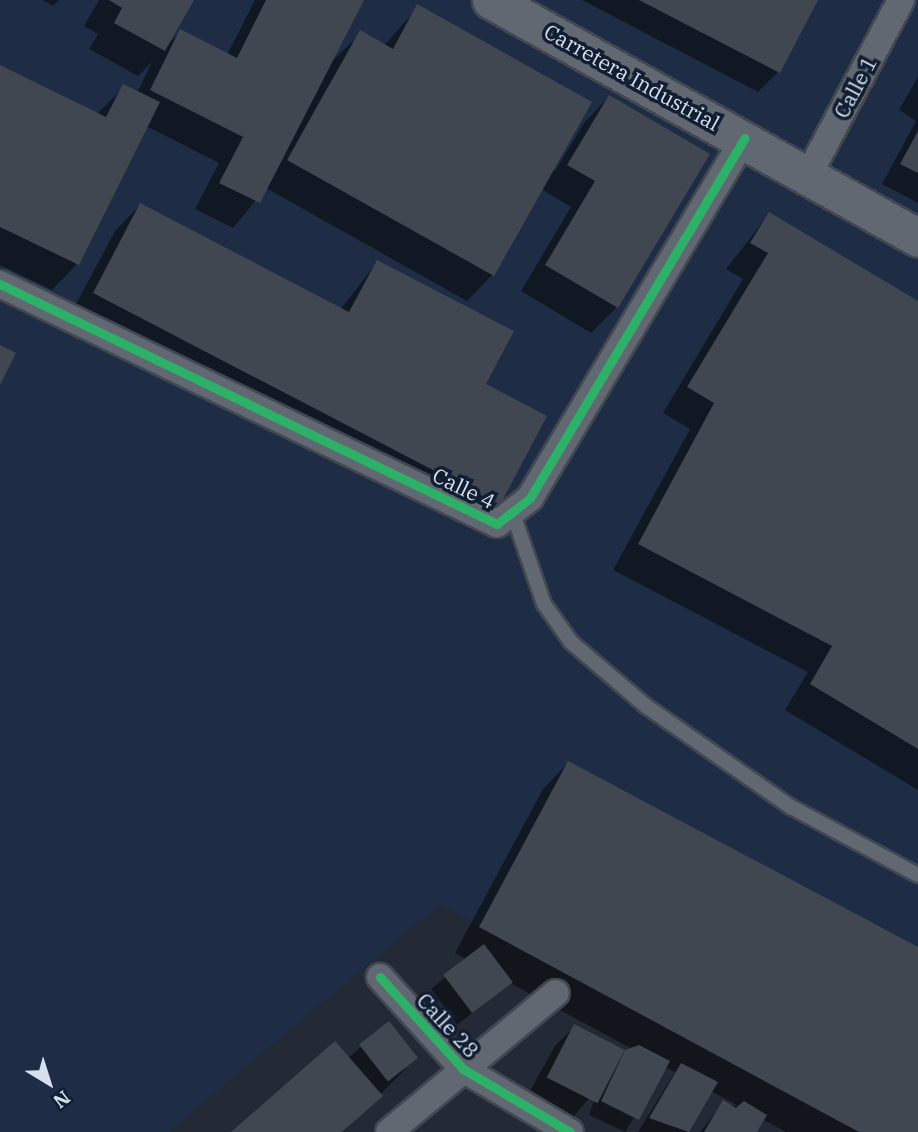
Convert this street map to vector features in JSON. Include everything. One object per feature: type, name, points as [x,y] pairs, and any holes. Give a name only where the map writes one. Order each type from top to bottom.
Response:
[{"type":"street","name":"Carretera Industrial","points":[[491,0],[809,174],[918,238]]},
{"type":"street","name":"Calle 1","points":[[809,174],[901,0]]},
{"type":"street","name":"Calle 4","points":[[0,284],[497,524],[530,498],[744,138]]},
{"type":"street","name":"Calle 28","points":[[380,977],[463,1069],[569,1132]]},
{"type":"street","points":[[388,1132],[556,993]]},
{"type":"lane","points":[[513,514],[544,604],[563,635],[646,706],[791,807],[918,874]]},
{"type":"shaded area","points":[[0,0],[918,0],[918,1132],[616,1000],[440,904],[168,1132],[0,1132]]},
{"type":"building","points":[[109,0],[194,0],[165,51],[114,23],[122,8]]},
{"type":"building","points":[[266,0],[364,0],[260,203],[219,183],[243,137],[150,90],[180,29],[237,58]]},
{"type":"building","points":[[639,0],[818,0],[780,73]]},
{"type":"building","points":[[417,4],[592,102],[494,276],[287,160],[360,30],[393,49]]},
{"type":"building","points":[[0,65],[106,117],[123,84],[160,102],[79,265],[0,227]]},
{"type":"building","points":[[609,95],[710,154],[618,308],[545,265],[595,181],[567,165]]},
{"type":"building","points":[[918,131],[918,173],[900,164]]},
{"type":"building","points":[[140,203],[349,312],[377,260],[514,331],[486,384],[547,416],[500,505],[93,293]]},
{"type":"building","points":[[769,212],[918,301],[918,749],[810,684],[832,646],[638,544],[714,403],[687,387],[768,253],[750,243]]},
{"type":"building","points":[[0,345],[16,353],[0,385]]},
{"type":"building","points":[[568,761],[918,947],[918,1132],[859,1132],[479,927]]},
{"type":"building","points":[[484,944],[513,982],[472,1013],[443,975]]},
{"type":"building","points":[[389,1021],[418,1058],[388,1081],[359,1044]]},
{"type":"building","points":[[574,1024],[625,1050],[598,1103],[547,1077]]},
{"type":"building","points":[[335,1041],[383,1096],[342,1132],[231,1132]]},
{"type":"building","points":[[639,1045],[670,1061],[639,1120],[601,1101],[625,1050]]},
{"type":"building","points":[[681,1063],[718,1082],[689,1132],[649,1118]]},
{"type":"building","points":[[723,1100],[736,1108],[744,1101],[767,1115],[757,1132],[704,1132]]},
{"type":"cycle path","points":[[0,284],[497,524],[530,498],[745,138]]},
{"type":"cycle path","points":[[380,977],[463,1069],[570,1132]]}]
